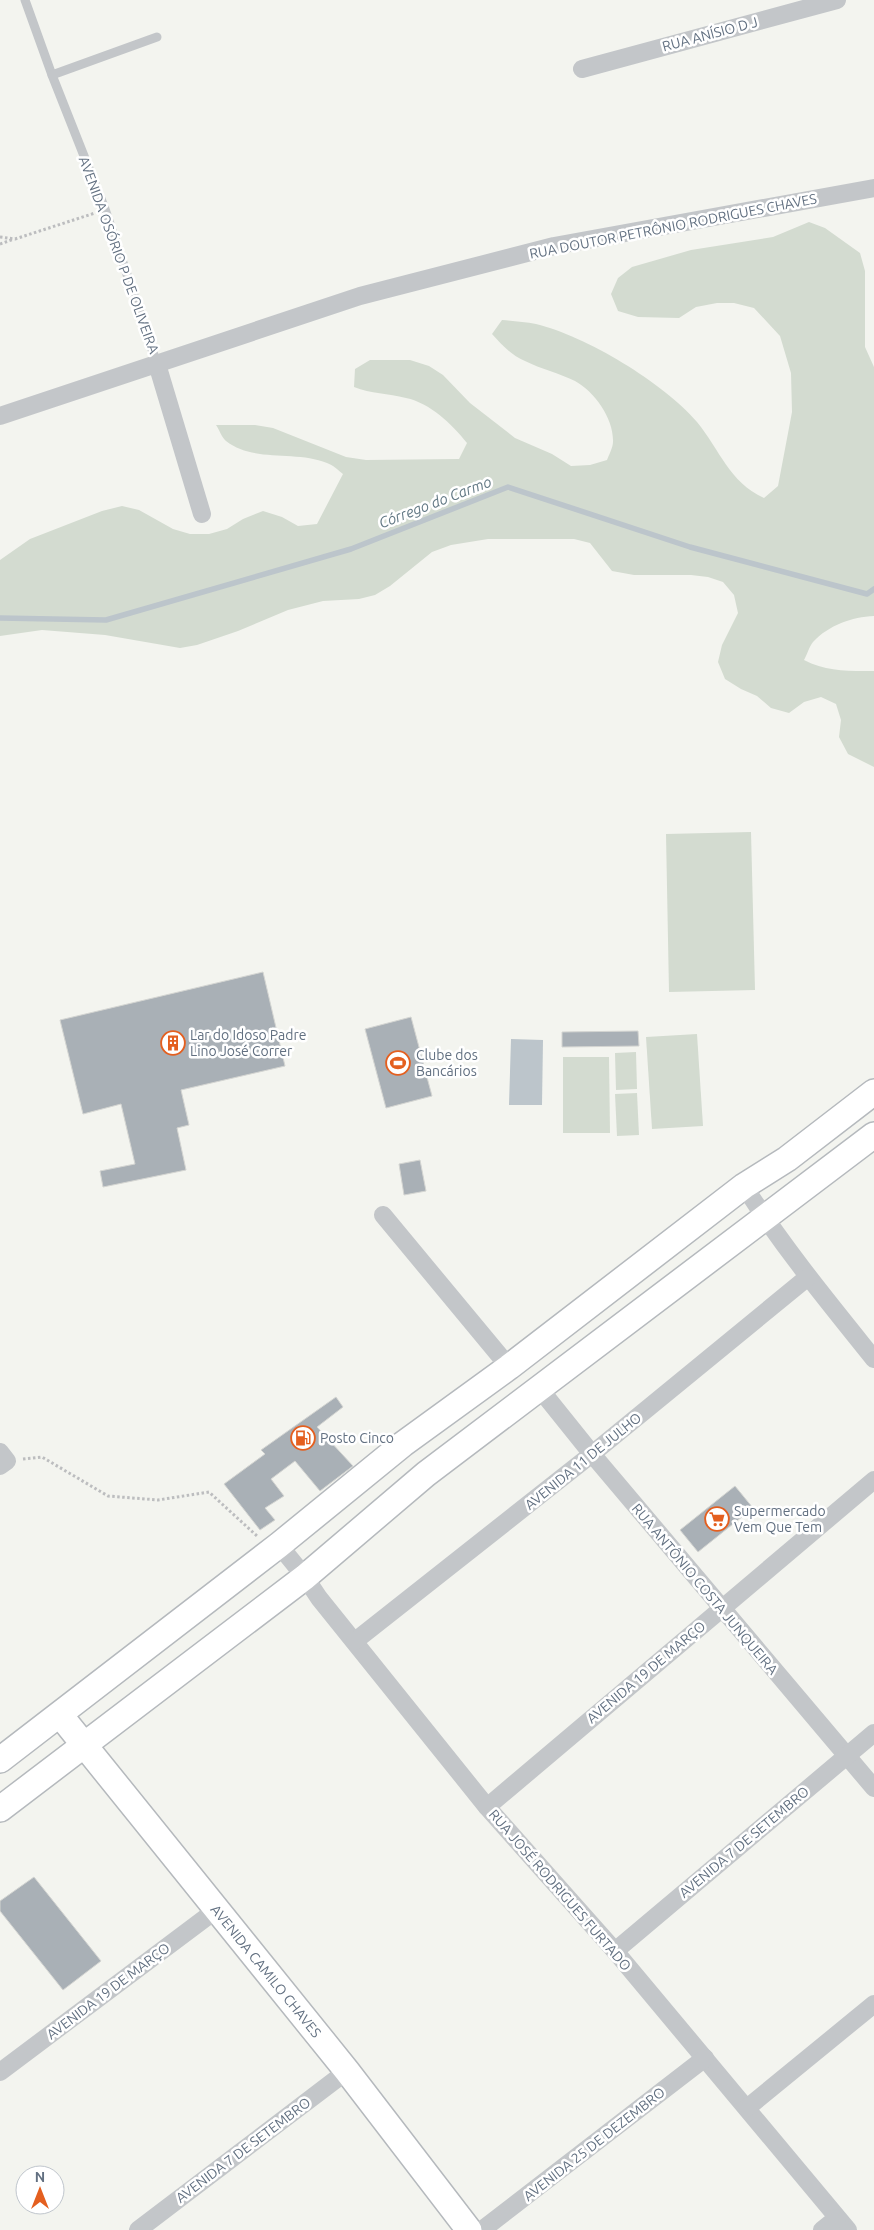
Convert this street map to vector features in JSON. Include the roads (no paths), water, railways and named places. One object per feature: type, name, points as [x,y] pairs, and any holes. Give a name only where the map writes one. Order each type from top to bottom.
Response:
[{"type":"main road","points":[[0,1760],[60,1715],[270,1541],[508,1367],[744,1186],[787,1159],[874,1092]]},
{"type":"main road","points":[[0,1809],[305,1577],[426,1474],[764,1216],[874,1135]]},
{"type":"main road","points":[[403,1444],[426,1474]]},
{"type":"main road","name":"AVENIDA CAMILO CHAVES","points":[[60,1715],[347,2071],[469,2230]]},
{"type":"street","name":"RUA ANÍSIO D J","points":[[582,68],[838,0]]},
{"type":"street","name":"RUA DOUTOR PETRÔNIO RODRIGUES CHAVES","points":[[0,416],[360,296],[554,246],[874,188]]},
{"type":"street","name":"AVENIDA OSÓRIO P DE OLIVEIRA","points":[[157,364],[202,514]]},
{"type":"street","points":[[744,1186],[808,1277],[874,1359]]},
{"type":"street","points":[[383,1215],[508,1367]]},
{"type":"street","name":"AVENIDA 11 DE JULHO","points":[[355,1641],[592,1454],[808,1277]]},
{"type":"street","name":"RUA ANTÔNIO COSTA JUNQUEIRA","points":[[539,1388],[592,1454],[874,1788]]},
{"type":"street","name":"AVENIDA 19 DE MARÇO","points":[[487,1806],[874,1480]]},
{"type":"street","name":"RUA JOSÉ RODRIGUES FURTADO","points":[[270,1541],[305,1577],[318,1598],[355,1641],[394,1693],[487,1806],[615,1951],[842,2224]]},
{"type":"street","name":"AVENIDA 7 DE SETEMBRO","points":[[615,1951],[874,1733]]},
{"type":"street","name":"AVENIDA 19 DE MARÇO","points":[[0,2072],[216,1910]]},
{"type":"street","points":[[746,2108],[874,2004]]},
{"type":"street","name":"AVENIDA 25 DE DEZEMBRO","points":[[482,2230],[705,2058]]},
{"type":"street","name":"AVENIDA 7 DE SETEMBRO","points":[[138,2230],[347,2071]]},
{"type":"street","points":[[822,2230],[842,2224]]},
{"type":"lane","name":"AVENIDA OSÓRIO P DE OLIVEIRA","points":[[25,0],[52,75],[105,209],[157,364]]},
{"type":"lane","points":[[52,75],[157,37]]},
{"type":"waterway","name":"Córrego do Carmo","points":[[0,618],[106,620],[351,549],[508,487],[690,547],[867,594],[874,589]]},
{"type":"place","name":"Lar do Idoso Padre Lino José Correr","points":[[173,1043]]},
{"type":"place","name":"Clube dos Bancários","points":[[398,1063]]},
{"type":"place","name":"Posto Cinco","points":[[303,1438]]},
{"type":"place","name":"Supermercado Vem Que Tem","points":[[717,1519]]}]
